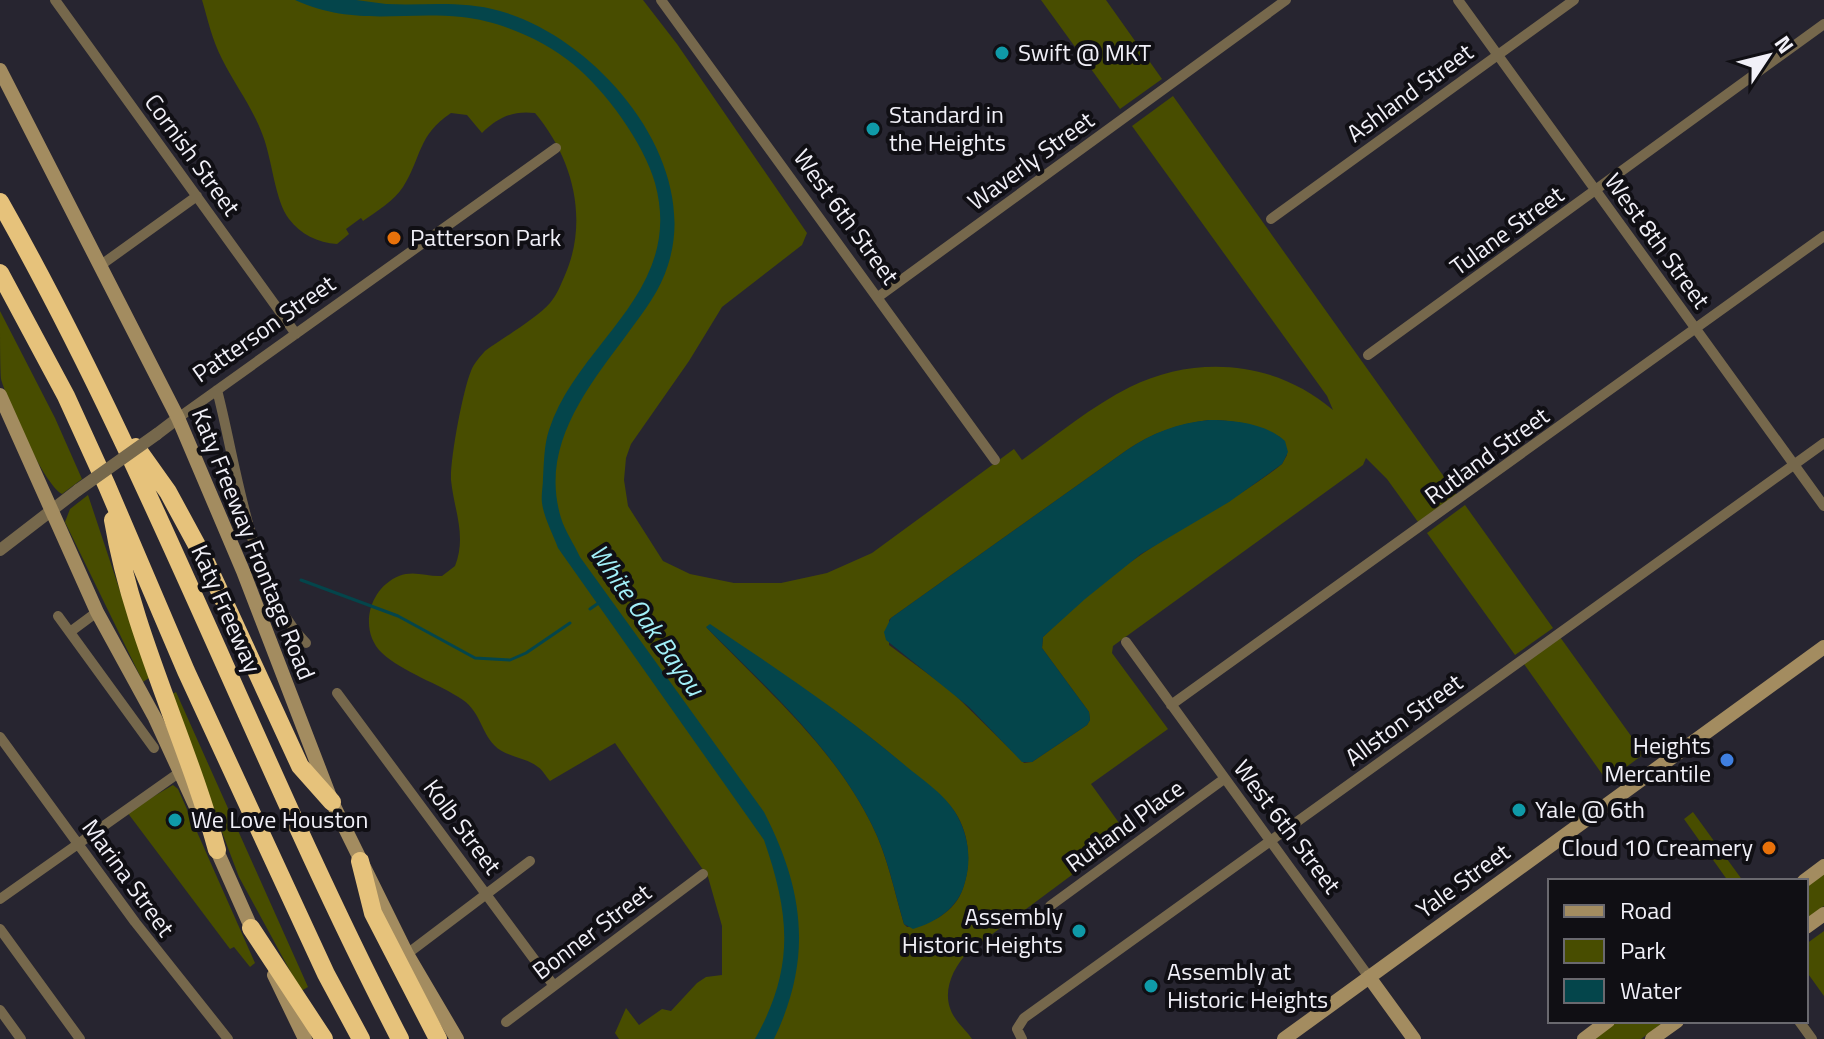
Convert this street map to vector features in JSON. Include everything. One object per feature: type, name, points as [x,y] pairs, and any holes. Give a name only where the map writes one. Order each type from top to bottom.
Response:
[{"type":"highway","name":"Katy Freeway","points":[[0,202],[113,416],[329,898],[400,1039]]},
{"type":"highway","points":[[0,273],[59,383],[186,671],[326,974],[361,1039]]},
{"type":"highway","points":[[113,416],[168,492],[206,562],[300,766],[332,802]]},
{"type":"highway","points":[[107,486],[121,566],[169,709],[202,793],[217,850]]},
{"type":"highway","points":[[360,861],[373,913],[438,1039]]},
{"type":"highway","points":[[251,928],[324,1039]]},
{"type":"main road","name":"Katy Freeway Frontage Road","points":[[0,70],[178,418],[217,506],[332,802],[407,954],[457,1039]]},
{"type":"main road","points":[[0,395],[97,612],[155,718],[305,1039]]},
{"type":"main road","name":"Yale Street","points":[[1284,1039],[1824,647]]},
{"type":"main road","points":[[1807,879],[1824,866]]},
{"type":"main road","name":"West 6th Street","points":[[1369,977],[1414,1039]]},
{"type":"main road","points":[[1584,1039],[1605,1023]]},
{"type":"main road","points":[[1652,1039],[1674,1023]]},
{"type":"street","name":"Cornish Street","points":[[55,0],[296,334]]},
{"type":"street","name":"West 6th Street","points":[[661,0],[995,460]]},
{"type":"street","name":"Waverly Street","points":[[878,297],[1286,0]]},
{"type":"street","name":"West 8th Street","points":[[1458,0],[1824,506]]},
{"type":"street","name":"Ashland Street","points":[[1271,219],[1574,0]]},
{"type":"street","name":"Tulane Street","points":[[1368,355],[1824,24]]},
{"type":"street","name":"Patterson Street","points":[[0,550],[53,508],[556,148]]},
{"type":"street","points":[[101,265],[197,196]]},
{"type":"street","name":"Rutland Street","points":[[1171,705],[1824,236]]},
{"type":"street","points":[[217,390],[251,533],[267,579],[285,620],[306,643]]},
{"type":"street","name":"Allston Street","points":[[1020,1037],[1017,1029],[1024,1018],[1824,443]]},
{"type":"street","points":[[70,632],[97,612]]},
{"type":"street","points":[[58,616],[154,748]]},
{"type":"street","name":"West 6th Street","points":[[1126,642],[1369,977]]},
{"type":"street","name":"Kolb Street","points":[[337,693],[554,986]]},
{"type":"street","name":"Marina Street","points":[[0,737],[144,935],[228,1039]]},
{"type":"street","points":[[0,899],[180,772]]},
{"type":"street","name":"Rutland Place","points":[[1050,906],[1224,779]]},
{"type":"street","points":[[407,954],[530,861]]},
{"type":"street","name":"Bonner Street","points":[[506,1022],[703,874]]},
{"type":"street","points":[[1,934],[80,1039]]},
{"type":"street","points":[[0,1010],[21,1039]]},
{"type":"green space","points":[[202,0],[643,0],[677,44],[807,233],[802,245],[722,307],[631,444],[626,458],[624,480],[628,506],[663,561],[690,574],[734,583],[781,583],[827,573],[872,553],[1014,449],[1022,460],[1075,421],[1130,387],[1182,370],[1209,367],[1261,372],[1287,381],[1333,410],[1327,396],[1132,126],[1173,96],[1457,495],[1418,522],[1387,479],[1366,458],[1363,465],[1113,646],[1112,653],[1168,729],[1091,784],[1127,834],[968,952],[957,967],[952,975],[948,1001],[955,1018],[972,1039],[619,1039],[615,1033],[626,1008],[639,1025],[662,1009],[671,1011],[706,977],[722,975],[722,926],[708,877],[615,743],[550,781],[533,764],[494,745],[473,710],[463,700],[382,653],[370,633],[369,622],[374,600],[389,582],[410,574],[442,576],[455,566],[460,534],[451,470],[468,380],[474,365],[485,351],[537,315],[559,289],[576,233],[576,211],[568,170],[535,113],[506,116],[482,133],[467,115],[451,113],[426,139],[409,176],[395,197],[363,221],[361,218],[346,229],[349,234],[337,244],[316,240],[298,229],[284,211],[263,136],[219,52]],"holes":[[[1209,420],[1246,424],[1280,437],[1287,455],[1282,464],[1265,477],[1159,542],[1116,573],[1043,637],[1042,648],[1089,712],[1087,725],[1032,762],[1024,763],[951,691],[889,645],[891,618],[1127,450],[1166,430]],[[706,627],[840,715],[950,805],[965,834],[968,861],[963,888],[948,911],[924,924],[907,927],[904,924],[882,849],[856,797],[797,720]]]},
{"type":"green space","points":[[1041,0],[1106,0],[1162,79],[1120,109]]},
{"type":"green space","points":[[0,311],[55,418],[82,479],[62,494],[36,459],[1,379]]},
{"type":"green space","points":[[88,495],[149,678],[143,682],[65,522],[70,509]]},
{"type":"green space","points":[[1465,505],[1553,628],[1515,655],[1427,533]]},
{"type":"green space","points":[[1560,637],[1644,754],[1607,781],[1524,664]]},
{"type":"green space","points":[[176,692],[308,987],[301,991],[239,877],[170,695]]},
{"type":"green space","points":[[173,785],[178,789],[255,963],[250,967],[234,947],[230,949],[127,812]]},
{"type":"green space","points":[[1693,812],[1742,879],[1727,879],[1684,819]]},
{"type":"green space","points":[[1824,872],[1824,906],[1808,918],[1808,884]]},
{"type":"green space","points":[[1824,931],[1824,996],[1808,974],[1808,943]]},
{"type":"green space","points":[[1615,1023],[1662,1023],[1641,1039],[1593,1039]]},
{"type":"water","points":[[295,0],[471,6],[500,11],[536,25],[572,47],[605,76],[633,109],[655,146],[670,185],[675,225],[668,265],[651,300],[583,396],[571,419],[557,466],[556,492],[561,518],[580,557],[764,812],[778,841],[795,897],[799,952],[795,980],[774,1039],[755,1039],[777,988],[784,941],[779,893],[764,840],[558,548],[542,503],[546,442],[563,398],[624,314],[642,286],[655,255],[660,221],[650,167],[622,118],[598,88],[573,64],[535,40],[506,27],[476,19],[358,16]]},
{"type":"water","points":[[1209,420],[1259,426],[1285,441],[1288,452],[1282,464],[1229,502],[1141,554],[1043,637],[1042,648],[1089,712],[1087,725],[1032,762],[1022,762],[969,707],[886,640],[884,632],[891,618],[1127,450],[1166,430]]},
{"type":"water","points":[[710,624],[810,692],[933,788],[950,805],[966,837],[968,864],[962,891],[946,912],[913,929],[904,924],[882,849],[856,797],[819,744],[706,627]]},
{"type":"waterway","points":[[301,580],[398,616],[475,658],[510,660],[526,653],[570,623]]},
{"type":"waterway","name":"White Oak Bayou","points":[[590,609],[600,602]]},
{"type":"place","name":"Swift @ MKT","points":[[1002,53]]},
{"type":"place","name":"Standard in the Heights","points":[[873,129]]},
{"type":"place","name":"Patterson Park","points":[[394,238]]},
{"type":"place","name":"Heights Mercantile","points":[[1727,760]]},
{"type":"place","name":"Yale @ 6th","points":[[1519,810]]},
{"type":"place","name":"We Love Houston","points":[[175,820]]},
{"type":"place","name":"Cloud 10 Creamery","points":[[1769,848]]},
{"type":"place","name":"Assembly Historic Heights","points":[[1079,931]]},
{"type":"place","name":"Assembly at Historic Heights","points":[[1151,986]]}]
